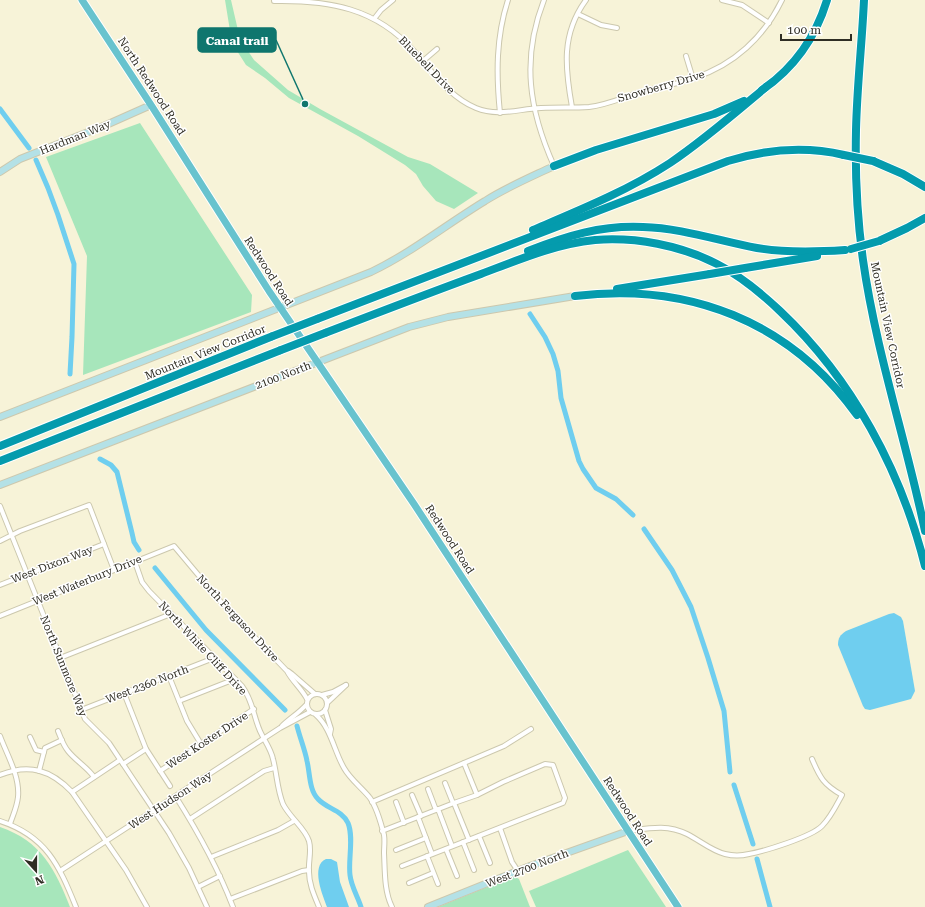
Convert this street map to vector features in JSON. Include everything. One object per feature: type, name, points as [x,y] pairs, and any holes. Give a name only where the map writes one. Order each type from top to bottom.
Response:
[{"type":"highway","points":[[418,280],[586,207],[645,178],[693,147],[789,67],[807,44],[819,22],[828,0]]},
{"type":"highway","name":"Mountain View Corridor","points":[[864,0],[856,131],[856,175],[860,237],[876,328],[914,480],[925,531]]},
{"type":"highway","points":[[554,166],[596,150],[724,110],[745,101],[766,87]]},
{"type":"highway","points":[[418,280],[733,159],[760,153],[791,149],[823,151],[844,155],[873,162],[903,174],[925,187]]},
{"type":"highway","points":[[575,296],[814,257],[879,240],[907,228],[925,218]]},
{"type":"highway","points":[[409,301],[558,239],[581,232],[605,228],[637,226],[669,229],[747,246],[780,251],[816,252],[848,249]]},
{"type":"highway","points":[[0,461],[325,333],[531,255],[557,247],[582,242],[613,240],[644,241],[672,247],[698,255],[727,269],[752,286],[786,317],[810,342],[859,408],[877,440],[893,474],[912,521],[925,566]]},
{"type":"highway","name":"Mountain View Corridor","points":[[0,446],[273,336],[418,280]]},
{"type":"highway","points":[[575,296],[604,293],[626,293],[678,298],[726,312],[759,327],[802,356],[833,386],[861,420],[878,446],[893,474]]},
{"type":"main road","name":"North Redwood Road","points":[[82,0],[202,185]]},
{"type":"main road","name":"Hardman Way","points":[[0,172],[20,159],[151,105]]},
{"type":"main road","points":[[0,417],[361,277],[404,254],[487,200],[521,181],[554,166]]},
{"type":"main road","name":"Redwood Road","points":[[202,185],[280,308],[418,510],[678,907]]},
{"type":"main road","name":"2100 North","points":[[0,485],[423,322],[455,315],[575,296]]},
{"type":"main road","name":"West 2700 North","points":[[429,907],[518,871],[628,831]]},
{"type":"street","points":[[374,20],[381,10],[393,0]]},
{"type":"street","points":[[500,113],[497,86],[498,50],[502,22],[508,0]]},
{"type":"street","points":[[544,0],[536,22],[531,53],[530,76],[534,108],[544,143],[554,166]]},
{"type":"street","points":[[572,107],[566,74],[566,55],[569,35],[586,0]]},
{"type":"street","points":[[722,0],[742,5],[769,23]]},
{"type":"street","name":"Snowberry Drive","points":[[534,108],[589,107],[693,79],[718,68],[750,45],[769,23],[782,0]]},
{"type":"street","name":"Bluebell Drive","points":[[274,1],[325,1],[353,10],[374,20],[399,36],[446,87],[466,103],[482,110],[500,113],[534,108]]},
{"type":"street","points":[[578,14],[601,25],[617,28]]},
{"type":"street","points":[[423,61],[437,49]]},
{"type":"street","points":[[686,56],[693,79]]},
{"type":"street","points":[[0,541],[20,531],[88,504],[114,570]]},
{"type":"street","name":"North Sunmore Way","points":[[0,506],[60,658],[88,724],[105,739],[154,811],[181,853],[207,907]]},
{"type":"street","name":"West Dixon Way","points":[[0,585],[104,544]]},
{"type":"street","name":"West Waterbury Drive","points":[[0,616],[174,546]]},
{"type":"street","name":"North Ferguson Drive","points":[[174,546],[221,602],[287,671],[307,700]]},
{"type":"street","name":"North White Cliff Drive","points":[[135,562],[146,588],[247,693],[264,739],[272,755],[280,796],[285,808],[304,832],[310,843],[311,851],[309,870],[311,886],[319,907]]},
{"type":"street","points":[[60,658],[171,614]]},
{"type":"street","name":"West 2360 North","points":[[81,710],[214,658]]},
{"type":"street","name":"North Ferguson Drive","points":[[287,671],[315,694]]},
{"type":"street","points":[[169,676],[190,727],[201,744]]},
{"type":"street","points":[[179,701],[235,679]]},
{"type":"street","points":[[330,735],[331,729],[325,710],[327,703],[346,685],[333,692],[322,695],[315,694],[309,697],[306,705],[310,712],[316,714],[323,721],[345,770],[372,802],[384,836],[385,875],[387,891],[392,907]]},
{"type":"street","points":[[124,693],[146,749],[170,786]]},
{"type":"street","points":[[322,695],[327,703]]},
{"type":"street","name":"West Hudson Way","points":[[280,728],[306,705]]},
{"type":"street","name":"West Koster Drive","points":[[160,771],[254,710]]},
{"type":"street","points":[[316,714],[320,714],[325,710]]},
{"type":"street","name":"West Hudson Way","points":[[60,871],[280,728],[310,712]]},
{"type":"street","points":[[372,802],[504,746],[531,729]]},
{"type":"street","points":[[58,731],[68,751],[88,769],[94,777]]},
{"type":"street","points":[[0,736],[14,771],[17,783],[18,798],[10,824]]},
{"type":"street","points":[[30,738],[36,750],[44,752]]},
{"type":"street","points":[[39,771],[46,747],[62,740]]},
{"type":"street","points":[[123,764],[146,749]]},
{"type":"street","points":[[628,831],[664,827],[670,828],[687,834],[721,853],[733,855],[750,854],[805,836],[822,826],[842,795],[833,790],[821,779],[812,759]]},
{"type":"street","points":[[72,792],[120,760]]},
{"type":"street","points":[[464,763],[477,795]]},
{"type":"street","points":[[382,831],[477,795],[545,764],[553,765],[565,798],[563,803],[402,866]]},
{"type":"street","points":[[190,819],[264,771],[274,768]]},
{"type":"street","points":[[0,775],[27,769],[39,771],[53,776],[72,792],[126,870],[147,907]]},
{"type":"street","points":[[445,782],[469,840]]},
{"type":"street","points":[[428,789],[452,846]]},
{"type":"street","points":[[412,796],[432,854]]},
{"type":"street","points":[[176,797],[211,857],[233,907]]},
{"type":"street","points":[[396,802],[404,823]]},
{"type":"street","points":[[0,821],[10,824],[25,832],[41,845],[55,861],[76,907]]},
{"type":"street","points":[[211,857],[278,830],[294,821]]},
{"type":"street","points":[[500,828],[512,862],[518,871]]},
{"type":"street","points":[[478,836],[490,863]]},
{"type":"street","points":[[396,850],[426,838]]},
{"type":"street","points":[[463,842],[474,870]]},
{"type":"street","points":[[446,849],[457,876]]},
{"type":"street","points":[[427,856],[438,884]]},
{"type":"street","points":[[230,899],[302,871],[309,870]]},
{"type":"street","points":[[409,883],[433,873]]},
{"type":"street","points":[[198,887],[220,876]]},
{"type":"green space","points":[[225,0],[231,0],[240,39],[254,60],[288,90],[408,157],[430,164],[478,193],[454,209],[436,201],[423,186],[416,174],[405,165],[358,136],[289,98],[265,78],[246,65],[232,43]]},
{"type":"green space","points":[[140,123],[252,295],[251,312],[83,375],[87,256],[46,157]]},
{"type":"green space","points":[[0,827],[26,840],[45,858],[58,880],[70,907],[0,907]]},
{"type":"green space","points":[[628,850],[666,907],[536,907],[529,891]]},
{"type":"green space","points":[[514,876],[519,879],[530,907],[438,907]]},
{"type":"water","points":[[894,613],[901,617],[903,621],[915,691],[911,699],[870,710],[865,709],[838,645],[839,639],[846,631]]},
{"type":"water","points":[[326,859],[331,859],[337,862],[340,882],[349,907],[327,907],[318,874],[321,863]]},
{"type":"waterway","points":[[0,109],[29,148]]},
{"type":"waterway","points":[[36,160],[58,215],[74,264],[70,374]]},
{"type":"waterway","points":[[530,314],[545,337],[553,354],[558,371],[561,398],[579,461],[583,469],[596,488],[616,499],[633,515]]},
{"type":"waterway","points":[[100,459],[111,465],[117,472],[134,542],[139,550]]},
{"type":"waterway","points":[[644,529],[672,570],[691,607],[724,711],[730,772]]},
{"type":"waterway","points":[[155,568],[206,630],[285,710]]},
{"type":"waterway","points":[[297,726],[306,757],[311,786],[315,795],[326,805],[342,815],[348,823],[351,835],[351,879],[361,907]]},
{"type":"waterway","points":[[734,785],[753,844]]},
{"type":"waterway","points":[[757,859],[770,907]]},
{"type":"place","name":"Canal trail","points":[[305,104]]}]
